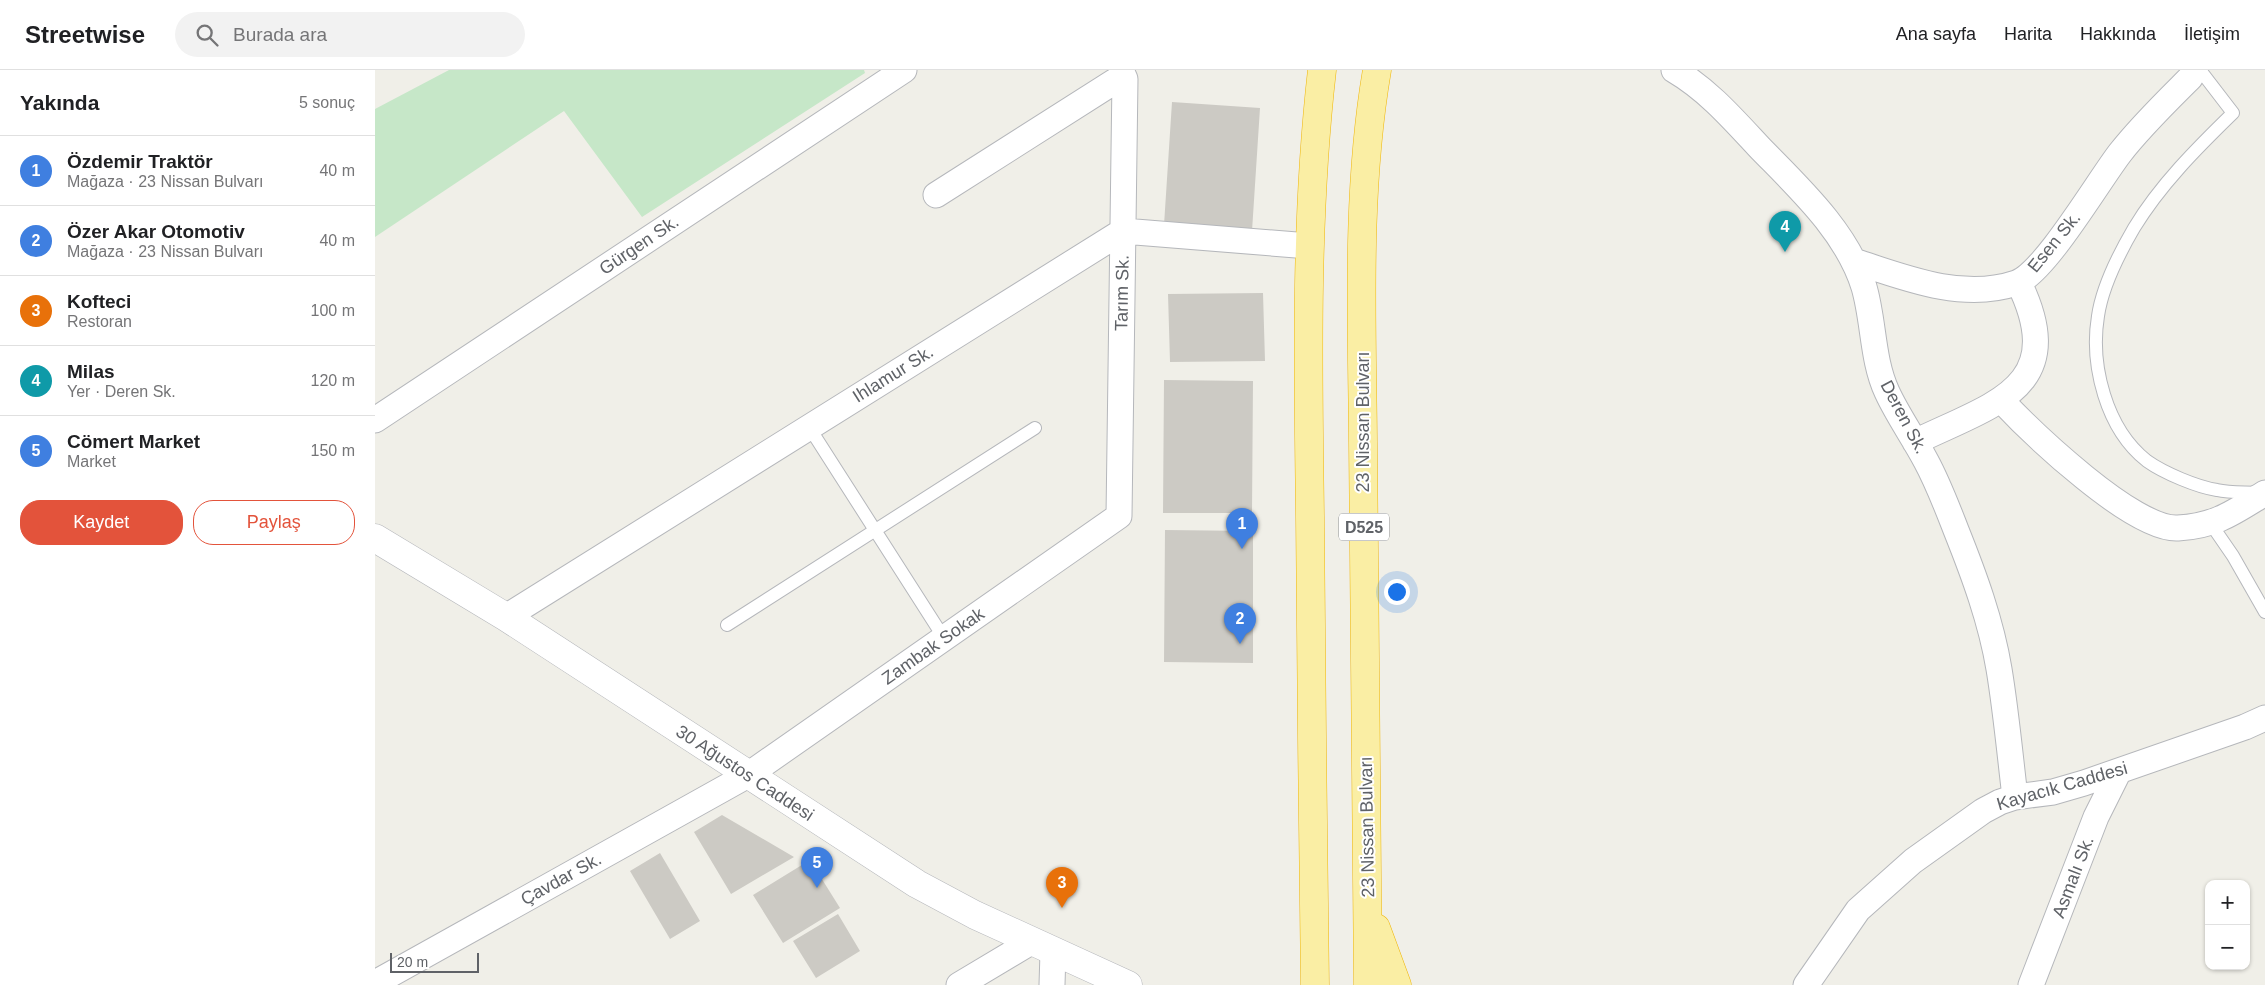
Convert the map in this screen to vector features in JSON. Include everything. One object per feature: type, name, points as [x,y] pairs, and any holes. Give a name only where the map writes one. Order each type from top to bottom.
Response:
[{"type":"highway","points":[[1315,985],[1308,372],[1309,246],[1315,134],[1322,70]]},
{"type":"highway","name":"23 Nissan Bulvarı","points":[[1369,985],[1362,309],[1364,196],[1372,100],[1377,70]]},
{"type":"highway","points":[[1367,898],[1383,951],[1397,985]]},
{"type":"street","name":"Gürgen Sk.","points":[[375,420],[904,70]]},
{"type":"street","name":"Deren Sk.","points":[[1674,70],[1716,101],[1786,174],[1836,233],[1854,261],[1864,286],[1876,358],[1886,391],[1915,442],[1944,501],[1971,566],[1988,620],[1999,668],[2015,797]]},
{"type":"street","name":"Esen Sk.","points":[[1854,261],[1942,287],[1989,290],[2019,283],[2032,273],[2054,248],[2120,153],[2143,126],[2191,78],[2195,70]]},
{"type":"street","points":[[937,195],[1122,73]]},
{"type":"street","name":"Tarım Sk.","points":[[1119,516],[1125,79],[1122,73]]},
{"type":"street","points":[[1123,231],[1309,246]]},
{"type":"street","name":"Ihlamur Sk.","points":[[506,617],[1123,231]]},
{"type":"street","points":[[1915,442],[2001,400],[2018,386],[2029,372],[2035,354],[2035,329],[2028,301],[2019,283]]},
{"type":"street","points":[[2001,400],[2049,447],[2114,500],[2150,521],[2176,529],[2211,524],[2235,512],[2264,493]]},
{"type":"street","name":"Zambak Sokak","points":[[748,775],[1119,516]]},
{"type":"street","name":"30 Ağustos Caddesi","points":[[375,538],[506,617],[917,884],[975,916],[1128,985]]},
{"type":"street","name":"Kayacık Caddesi","points":[[1806,985],[1858,910],[1913,861],[1955,830],[1991,807],[2015,797],[2053,792],[2119,771],[2245,727],[2265,718]]},
{"type":"street","name":"Asmalı Sk.","points":[[2031,985],[2097,817],[2119,771]]},
{"type":"street","name":"Çavdar Sk.","points":[[375,983],[748,775]]},
{"type":"street","points":[[959,985],[1042,947],[1052,985]]},
{"type":"lane","points":[[2200,70],[2233,113],[2198,147],[2160,191],[2130,236],[2111,276],[2098,315],[2096,347],[2099,376],[2111,413],[2125,438],[2147,461],[2179,478],[2216,490],[2264,493]]},
{"type":"lane","points":[[809,427],[944,638]]},
{"type":"lane","points":[[727,625],[1035,428]]},
{"type":"lane","points":[[2211,524],[2233,556],[2265,612]]},
{"type":"green space","points":[[449,70],[864,70],[865,73],[642,217],[564,111],[375,237],[375,109]]},
{"type":"building","points":[[1172,102],[1260,108],[1252,231],[1164,225]]},
{"type":"building","points":[[1263,293],[1265,361],[1170,362],[1168,294]]},
{"type":"building","points":[[1164,380],[1253,381],[1252,513],[1163,513]]},
{"type":"building","points":[[1165,530],[1253,531],[1253,663],[1164,662]]},
{"type":"building","points":[[722,815],[794,857],[731,894],[694,832]]},
{"type":"building","points":[[660,853],[700,921],[670,939],[630,871]]},
{"type":"building","points":[[810,860],[840,908],[783,943],[753,895]]},
{"type":"building","points":[[838,914],[860,951],[816,978],[793,941]]},
{"type":"place","name":"Milas","points":[[1785,252]]},
{"type":"place","name":"Özdemir Traktör","points":[[1242,549]]},
{"type":"place","name":"Özer Akar Otomotiv","points":[[1240,644]]},
{"type":"place","name":"Cömert Market","points":[[817,888]]},
{"type":"place","name":"Kofteci","points":[[1062,908]]}]
